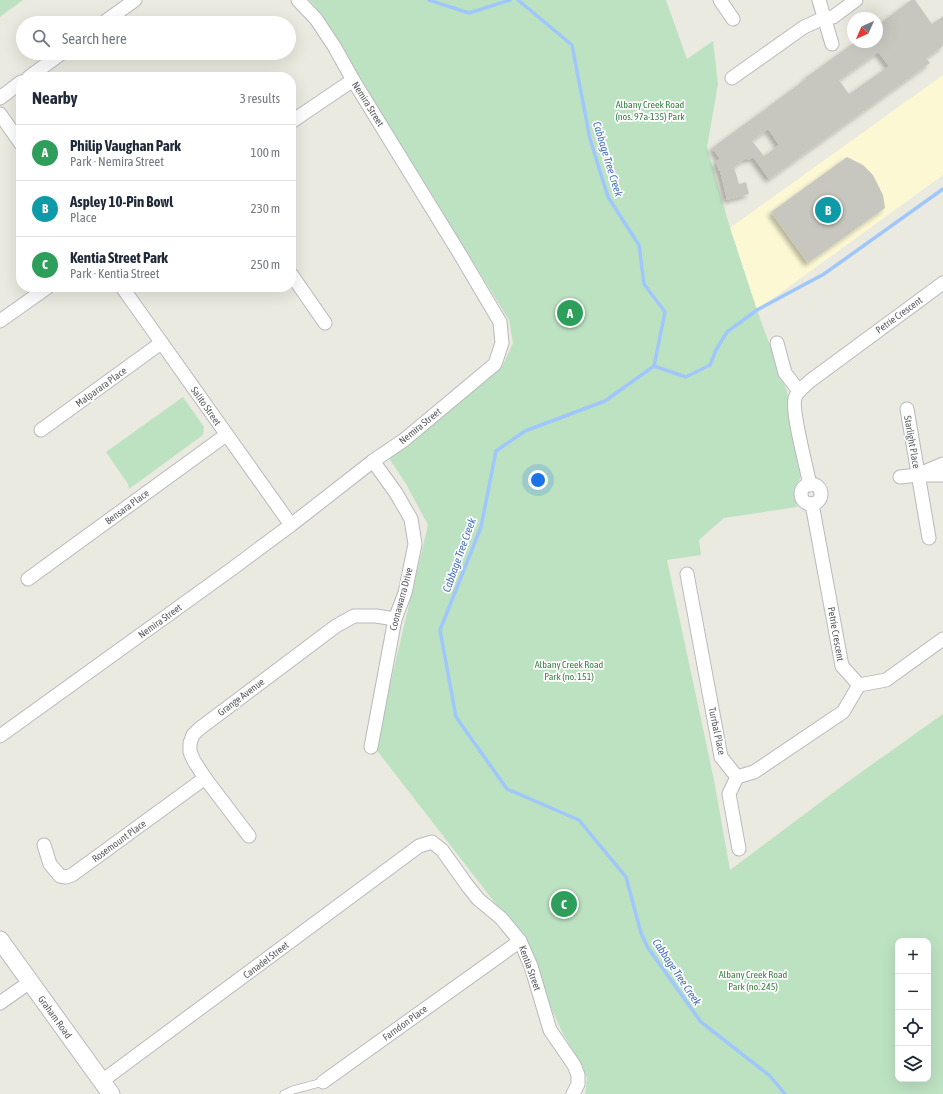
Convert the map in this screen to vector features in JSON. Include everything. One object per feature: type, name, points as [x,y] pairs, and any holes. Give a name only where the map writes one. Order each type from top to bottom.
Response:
[{"type":"street","points":[[113,16],[135,0]]},
{"type":"street","name":"Nemira Street","points":[[0,736],[291,525],[373,461],[404,440],[495,364],[502,342],[500,322],[458,250],[353,80],[334,46],[316,19],[298,0]]},
{"type":"street","points":[[720,0],[732,19]]},
{"type":"street","points":[[819,0],[832,44]]},
{"type":"street","points":[[732,78],[804,27],[824,18],[833,17],[856,0]]},
{"type":"street","points":[[35,72],[52,60]]},
{"type":"street","points":[[296,119],[353,80]]},
{"type":"street","points":[[0,98],[16,86]]},
{"type":"street","points":[[0,114],[16,137]]},
{"type":"street","points":[[296,281],[325,323]]},
{"type":"street","name":"Petrie Crescent","points":[[859,684],[842,666],[812,504],[817,502],[821,493],[817,487],[810,485],[795,411],[795,398],[799,391],[810,381],[943,283]]},
{"type":"street","points":[[0,321],[41,292]]},
{"type":"street","name":"Salito Street","points":[[125,292],[291,525]]},
{"type":"street","name":"Malparara Place","points":[[41,430],[161,343]]},
{"type":"street","points":[[777,343],[785,373],[799,391]]},
{"type":"street","name":"Starlight Place","points":[[907,409],[929,538]]},
{"type":"street","name":"Bensara Place","points":[[28,579],[226,435]]},
{"type":"street","name":"Coonawarra Drive","points":[[371,747],[395,619],[405,593],[415,544],[411,519],[396,493],[373,461]]},
{"type":"street","name":"Starlight Place","points":[[918,475],[943,464]]},
{"type":"street","name":"Starlight Place","points":[[900,477],[943,475]]},
{"type":"street","name":"Turrbal Place","points":[[687,574],[722,757],[737,777]]},
{"type":"street","name":"Grange Avenue","points":[[248,836],[205,778],[190,752],[190,743],[193,735],[336,626],[354,616],[376,616],[395,619]]},
{"type":"street","points":[[739,849],[729,794],[737,777],[754,772],[843,712],[859,684],[886,680],[943,639]]},
{"type":"street","name":"Rosemount Place","points":[[44,845],[50,864],[60,876],[66,877],[72,875],[205,778]]},
{"type":"street","name":"Kentia Street","points":[[432,842],[442,850],[478,899],[501,918],[520,941],[531,966],[550,1030],[574,1065],[578,1075],[578,1084],[573,1094]]},
{"type":"street","name":"Canadel Street","points":[[106,1088],[419,846],[432,842]]},
{"type":"street","name":"Graham Road","points":[[0,940],[106,1088]]},
{"type":"street","name":"Farndon Place","points":[[323,1082],[520,941]]},
{"type":"street","points":[[0,1003],[30,982]]},
{"type":"lane","name":"Farndon Place","points":[[284,1094],[323,1082]]},
{"type":"shaded area","points":[[943,75],[943,175],[757,310],[730,228]]},
{"type":"green space","points":[[0,0],[23,0],[0,17]]},
{"type":"green space","points":[[309,0],[666,0],[687,59],[713,41],[718,84],[707,147],[730,228],[757,310],[787,392],[801,476],[794,492],[797,507],[724,518],[699,540],[701,555],[667,560],[714,780],[730,870],[846,783],[943,714],[943,1094],[585,1094],[587,1079],[582,1065],[563,1034],[516,930],[375,748],[428,525],[406,484],[389,458],[503,365],[513,343],[509,320],[314,5]]},
{"type":"green space","points":[[183,397],[204,427],[203,435],[129,489],[128,484],[106,452]]},
{"type":"building","points":[[911,0],[915,0],[932,24],[943,16],[943,46],[926,58],[930,63],[769,179],[753,157],[748,160],[746,158],[734,167],[739,184],[746,182],[749,194],[727,200],[716,161],[720,159],[712,148],[806,79],[805,78],[847,48],[883,48],[883,21]],"holes":[[[878,52],[889,66],[849,94],[839,80]],[[768,129],[779,145],[764,156],[752,141]]]},
{"type":"building","points":[[847,157],[863,165],[873,175],[883,195],[885,208],[808,263],[771,212]]},
{"type":"waterway","name":"Cabbage Tree Creek","points":[[429,0],[469,13],[510,0]]},
{"type":"waterway","name":"Cabbage Tree Creek","points":[[518,0],[572,45],[590,139],[608,197],[639,245],[644,284],[665,312],[654,366],[605,401],[525,431],[496,451],[481,527],[440,630],[456,717],[507,789],[579,820],[626,877],[641,933],[648,948],[701,1022],[770,1076],[785,1094]]},
{"type":"waterway","points":[[654,366],[686,377],[710,365],[716,350],[727,332],[757,310],[824,274],[943,189]]},
{"type":"place","name":"Aspley 10-Pin Bowl","points":[[828,210]]},
{"type":"place","name":"Philip Vaughan Park","points":[[570,313]]},
{"type":"place","name":"Kentia Street Park","points":[[564,904]]},
{"type":"park label","name":"Albany Creek Road (nos. 97a-135) Park","points":[[650,110]]},
{"type":"park label","name":"Albany Creek Road Park (no. 151)","points":[[569,670]]},
{"type":"park label","name":"Albany Creek Road Park (no. 245)","points":[[753,980]]}]
